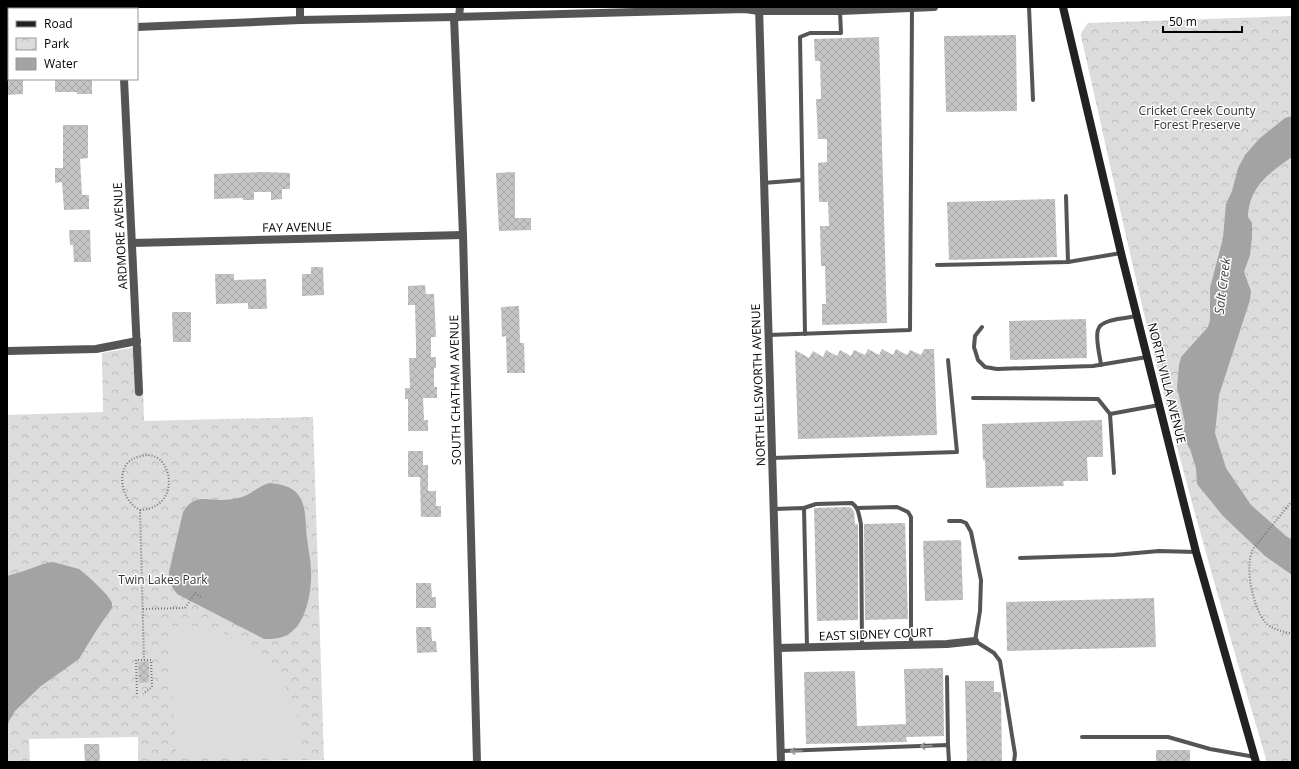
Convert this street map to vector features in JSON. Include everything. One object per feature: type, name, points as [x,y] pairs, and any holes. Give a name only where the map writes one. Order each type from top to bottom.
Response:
[{"type":"main road","name":"NORTH VILLA AVENUE","points":[[1063,7],[1121,252],[1196,552],[1256,760]]},
{"type":"street","points":[[300,7],[300,20]]},
{"type":"street","name":"SOUTH CHATHAM AVENUE","points":[[460,7],[456,17],[477,762]]},
{"type":"street","points":[[138,27],[300,20],[456,17],[606,10],[759,9],[840,11],[934,7]]},
{"type":"street","name":"NORTH ELLSWORTH AVENUE","points":[[759,9],[781,762]]},
{"type":"street","name":"ARDMORE AVENUE","points":[[124,80],[139,392]]},
{"type":"street","name":"FAY AVENUE","points":[[132,243],[463,235]]},
{"type":"street","points":[[7,351],[96,349],[137,341]]},
{"type":"street","name":"EAST SIDNEY COURT","points":[[778,648],[911,645],[975,641]]},
{"type":"lane","points":[[768,335],[910,330],[912,7]]},
{"type":"lane","points":[[1029,7],[1032,100]]},
{"type":"lane","points":[[805,334],[800,37],[810,33],[841,33],[840,11]]},
{"type":"lane","points":[[763,183],[802,180]]},
{"type":"lane","points":[[1066,196],[1068,262]]},
{"type":"lane","points":[[938,266],[1068,262],[1121,252]]},
{"type":"lane","points":[[1101,364],[1097,333],[1099,326],[1114,320],[1137,316]]},
{"type":"lane","points":[[982,327],[975,336],[974,347],[978,360],[985,367],[997,369],[1101,364],[1148,357]]},
{"type":"lane","points":[[772,458],[957,452],[948,360]]},
{"type":"lane","points":[[973,398],[1098,399],[1110,414],[1114,473]]},
{"type":"lane","points":[[1110,414],[1160,405]]},
{"type":"lane","points":[[774,509],[804,508],[816,504],[852,503],[857,508],[861,524],[862,646]]},
{"type":"lane","points":[[857,508],[897,507],[908,512],[911,518],[911,645]]},
{"type":"lane","points":[[804,508],[807,648]]},
{"type":"lane","points":[[949,521],[961,521],[966,523],[972,532],[981,580],[980,611],[975,641],[994,653],[1000,661],[1015,754],[1014,762]]},
{"type":"lane","points":[[1020,558],[1114,555],[1159,551],[1196,552]]},
{"type":"lane","points":[[946,677],[949,762]]},
{"type":"lane","points":[[1082,737],[1168,737],[1210,750],[1256,760]]},
{"type":"lane","points":[[781,751],[948,745]]},
{"type":"path","points":[[145,455],[151,455],[157,458],[166,467],[170,480],[170,486],[160,504],[147,510],[140,510],[132,504],[124,491],[122,482],[123,472],[126,465],[131,460],[145,455]]},
{"type":"path","points":[[1292,501],[1252,549],[1249,558],[1255,603],[1266,622],[1276,629],[1292,634]]},
{"type":"path","points":[[140,510],[144,660]]},
{"type":"path","points":[[143,609],[185,608],[195,593],[201,597]]},
{"type":"path","points":[[137,694],[136,660],[151,660],[152,687],[143,694]]},
{"type":"green space","name":"Cricket Creek County Forest Preserve","points":[[1292,16],[1292,762],[1267,762],[1211,572],[1166,405],[1081,33],[1088,23]]},
{"type":"green space","name":"Twin Lakes Park","points":[[142,346],[144,421],[313,417],[324,760],[138,762],[138,737],[29,739],[30,762],[7,762],[7,415],[103,412],[102,353]]},
{"type":"green space","points":[[168,626],[197,626],[218,631],[248,646],[262,657],[283,683],[291,698],[297,714],[301,733],[302,753],[186,759],[176,753]]},
{"type":"water","name":"Salt Creek","points":[[1292,116],[1292,157],[1268,175],[1256,189],[1249,206],[1248,217],[1252,223],[1252,237],[1250,255],[1244,272],[1251,291],[1250,300],[1219,395],[1215,433],[1226,468],[1251,505],[1292,540],[1292,575],[1265,556],[1223,516],[1197,484],[1196,468],[1190,449],[1183,437],[1185,423],[1177,387],[1181,357],[1208,327],[1210,320],[1210,288],[1223,238],[1226,204],[1232,191],[1238,168],[1245,155],[1260,138],[1285,118]]},
{"type":"water","points":[[269,483],[290,488],[302,500],[311,563],[311,579],[309,598],[303,617],[298,625],[285,636],[264,639],[177,594],[169,582],[169,572],[183,512],[187,506],[200,499],[224,500],[242,497]]},
{"type":"water","points":[[53,562],[79,569],[107,595],[112,603],[112,608],[79,659],[41,686],[15,711],[9,721],[7,729],[7,576]]},
{"type":"building","points":[[1016,35],[1017,111],[946,112],[944,36]]},
{"type":"building","points":[[879,37],[887,323],[822,325],[822,304],[826,304],[825,266],[821,266],[820,226],[829,226],[828,202],[819,202],[818,163],[827,162],[827,139],[818,139],[816,99],[821,99],[820,61],[815,61],[814,39]]},
{"type":"building","points":[[7,79],[23,80],[23,94],[7,95]]},
{"type":"building","points":[[55,80],[92,80],[92,94],[55,92]]},
{"type":"building","points":[[63,125],[88,125],[88,158],[80,159],[82,195],[89,195],[89,209],[64,210],[62,182],[55,183],[55,168],[63,168]]},
{"type":"building","points":[[263,172],[290,173],[290,189],[282,189],[282,199],[271,200],[271,192],[254,192],[254,200],[243,200],[243,198],[214,199],[214,174]]},
{"type":"building","points":[[515,172],[515,218],[531,218],[531,230],[499,231],[496,173]]},
{"type":"building","points":[[1055,199],[1057,257],[949,260],[947,202]]},
{"type":"building","points":[[69,230],[90,230],[91,262],[74,262],[73,245],[70,245]]},
{"type":"building","points":[[311,267],[323,267],[324,295],[302,296],[302,274],[311,274]]},
{"type":"building","points":[[215,274],[234,274],[234,280],[266,279],[267,309],[248,309],[248,303],[216,304]]},
{"type":"building","points":[[425,285],[426,294],[434,294],[436,337],[431,337],[431,357],[436,357],[436,368],[434,368],[434,387],[437,387],[437,398],[423,398],[424,420],[428,420],[428,431],[408,431],[408,399],[405,399],[405,388],[410,388],[409,358],[416,358],[416,343],[415,305],[408,305],[408,286]]},
{"type":"building","points":[[519,306],[520,343],[524,343],[525,373],[507,373],[506,336],[502,337],[501,307]]},
{"type":"building","points":[[172,312],[191,312],[191,342],[173,342]]},
{"type":"building","points":[[1086,319],[1087,358],[1010,360],[1009,321]]},
{"type":"building","points":[[868,349],[879,355],[882,349],[893,355],[896,349],[907,355],[910,350],[921,355],[924,349],[934,349],[937,435],[798,439],[795,350],[809,358],[813,351],[823,357],[826,350],[837,356],[840,350],[851,356],[854,350],[865,355]]},
{"type":"building","points":[[1102,420],[1103,457],[1087,457],[1088,481],[1063,481],[1064,486],[986,488],[985,460],[983,460],[982,424]]},
{"type":"building","points":[[408,451],[423,451],[423,465],[428,465],[428,491],[436,491],[436,506],[441,506],[441,517],[421,517],[420,477],[408,477]]},
{"type":"building","points":[[850,507],[854,511],[855,524],[858,524],[858,620],[817,621],[814,508]]},
{"type":"building","points":[[905,523],[908,619],[865,620],[864,524]]},
{"type":"building","points":[[961,540],[963,600],[925,601],[923,541]]},
{"type":"building","points":[[416,583],[431,583],[432,597],[436,597],[436,608],[416,608]]},
{"type":"building","points":[[1154,598],[1156,647],[1007,651],[1006,602]]},
{"type":"building","points":[[416,627],[431,627],[432,641],[436,641],[437,652],[417,653]]},
{"type":"building","points":[[149,661],[149,682],[139,683],[138,662]]},
{"type":"building","points":[[943,668],[944,736],[906,737],[907,742],[806,744],[804,672],[855,671],[857,726],[906,724],[904,669]]},
{"type":"building","points":[[965,681],[994,681],[994,692],[1001,692],[1002,762],[967,762]]},
{"type":"building","points":[[84,744],[99,744],[100,762],[85,762]]},
{"type":"building","points":[[1156,750],[1190,750],[1190,762],[1156,762]]}]
